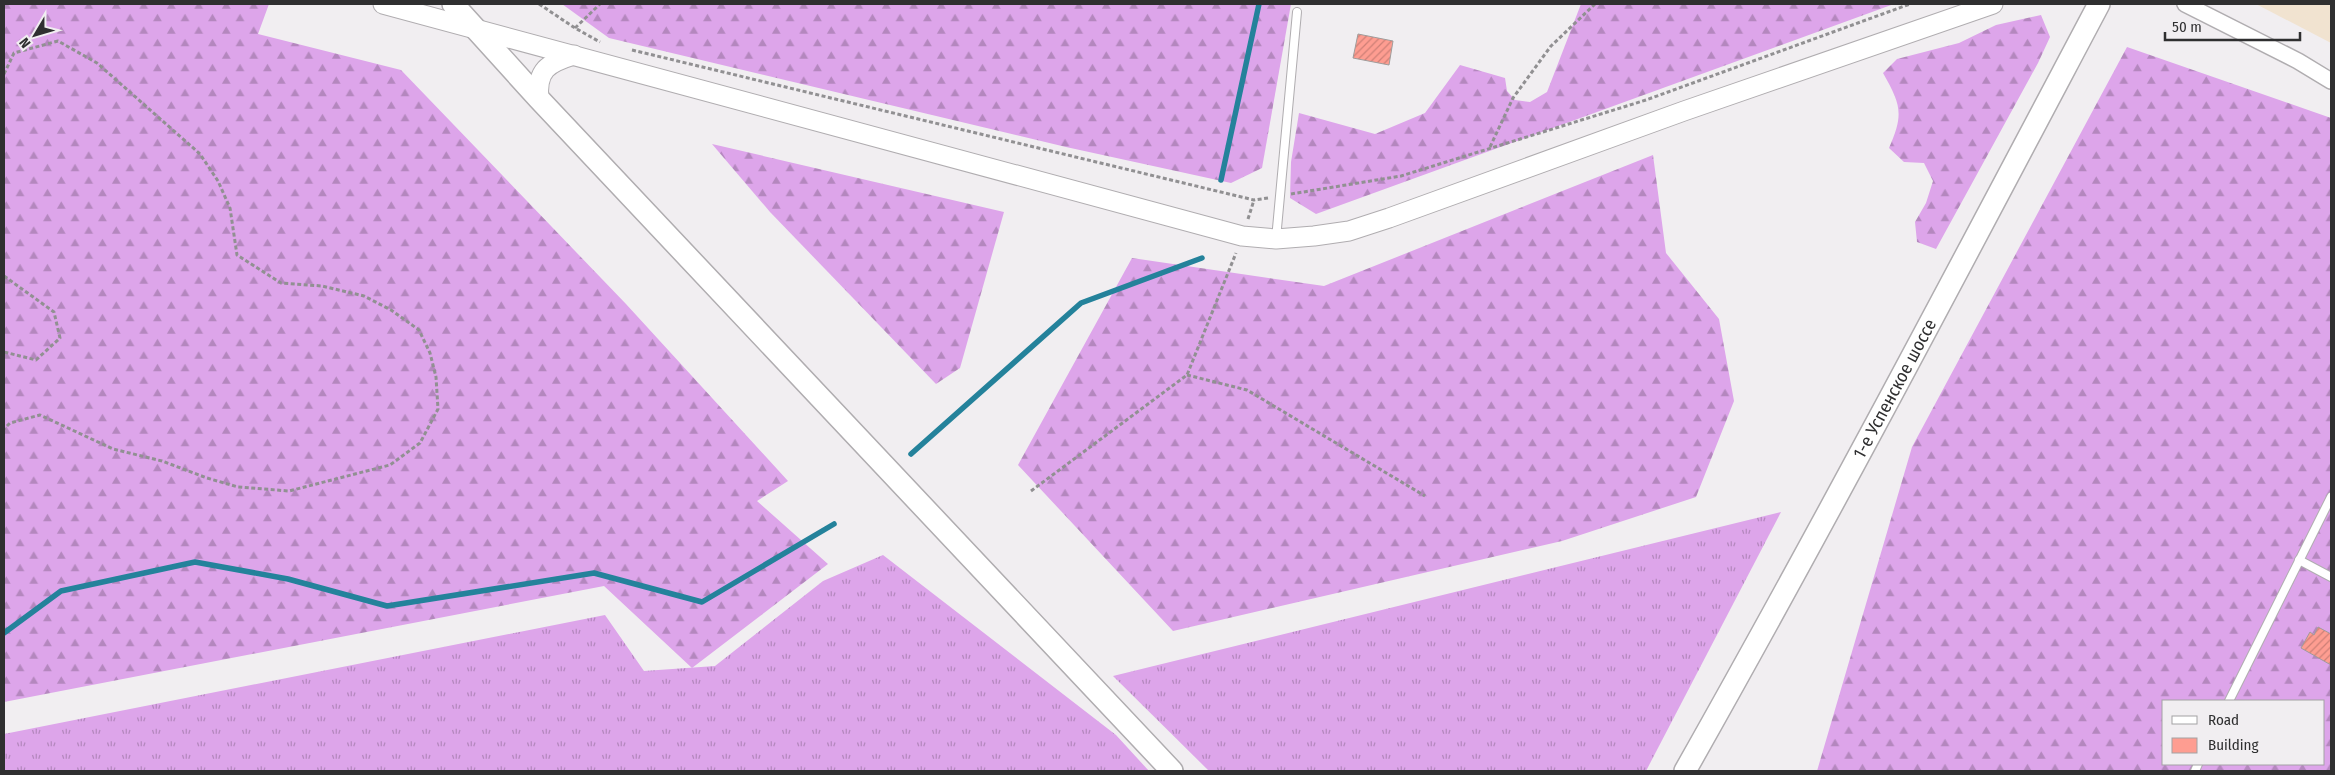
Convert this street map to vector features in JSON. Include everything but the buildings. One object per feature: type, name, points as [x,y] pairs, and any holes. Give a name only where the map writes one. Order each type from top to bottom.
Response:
[{"type":"main road","points":[[453,4],[539,99],[1172,771]]},
{"type":"main road","name":"1-е Успенское шоссе","points":[[1685,771],[1878,423],[2099,4]]},
{"type":"street","points":[[382,4],[1242,236],[1276,238],[1314,236],[1349,231],[1389,218],[1684,110],[1993,4]]},
{"type":"street","points":[[2185,4],[2298,61],[2331,81]]},
{"type":"street","points":[[539,99],[539,81],[546,68],[554,62],[574,55]]},
{"type":"lane","points":[[1276,238],[1297,12]]},
{"type":"lane","points":[[2229,700],[2331,497]]},
{"type":"lane","points":[[2299,560],[2331,578]]},
{"type":"path","points":[[539,4],[574,28],[601,43]]},
{"type":"path","points":[[574,28],[600,4]]},
{"type":"path","points":[[1490,148],[1518,90],[1551,46],[1595,4]]},
{"type":"path","points":[[630,50],[1254,200],[1401,176],[1646,100],[1910,4]]},
{"type":"path","points":[[4,74],[14,53],[58,41],[97,63],[200,154],[218,181],[230,208],[237,254],[281,283],[322,286],[364,296],[391,310],[419,330],[430,353],[436,377],[438,408],[420,443],[390,465],[289,491],[238,487],[207,478],[162,461],[113,449],[40,415],[10,423],[4,429]]},
{"type":"path","points":[[1031,491],[1187,376],[1242,236],[1254,200]]},
{"type":"path","points":[[4,276],[54,312],[60,338],[36,360],[4,352]]},
{"type":"path","points":[[1187,376],[1247,390],[1424,496]]},
{"type":"shaded area","points":[[2256,4],[2331,4],[2331,43]]},
{"type":"green space","points":[[4,4],[269,4],[258,34],[401,70],[626,304],[788,481],[757,501],[828,564],[692,668],[604,586],[4,702]]},
{"type":"green space","points":[[562,4],[1291,4],[1262,168],[1231,183],[1066,147],[609,38]]},
{"type":"green space","points":[[1581,4],[1894,4],[1316,214],[1290,198],[1291,162],[1299,113],[1375,134],[1425,113],[1460,65],[1505,78],[1507,91],[1515,100],[1530,102],[1547,92]]},
{"type":"green space","points":[[2041,15],[2050,37],[2038,63],[1936,249],[1917,242],[1915,222],[1926,203],[1933,181],[1924,163],[1904,162],[1889,148],[1897,126],[1898,110],[1894,93],[1883,73],[1897,59],[1959,43],[1996,25]]},
{"type":"green space","points":[[2127,47],[2331,118],[2331,771],[1817,771],[1912,447]]},
{"type":"green space","points":[[712,144],[1004,212],[960,368],[936,384],[770,212]]},
{"type":"green space","points":[[1653,155],[1666,253],[1719,319],[1734,401],[1696,497],[1562,541],[1173,631],[1018,465],[1132,258],[1324,286]]},
{"type":"green space","points":[[1781,512],[1646,771],[1209,771],[1113,676]]},
{"type":"green space","points":[[883,555],[1116,735],[1149,771],[4,771],[4,734],[605,615],[644,671],[715,666],[823,581]]},
{"type":"waterway","points":[[1221,180],[1259,4]]},
{"type":"waterway","points":[[911,454],[1081,303],[1202,258]]},
{"type":"waterway","points":[[4,633],[61,591],[195,562],[288,579],[387,606],[594,573],[702,602],[834,524]]}]
